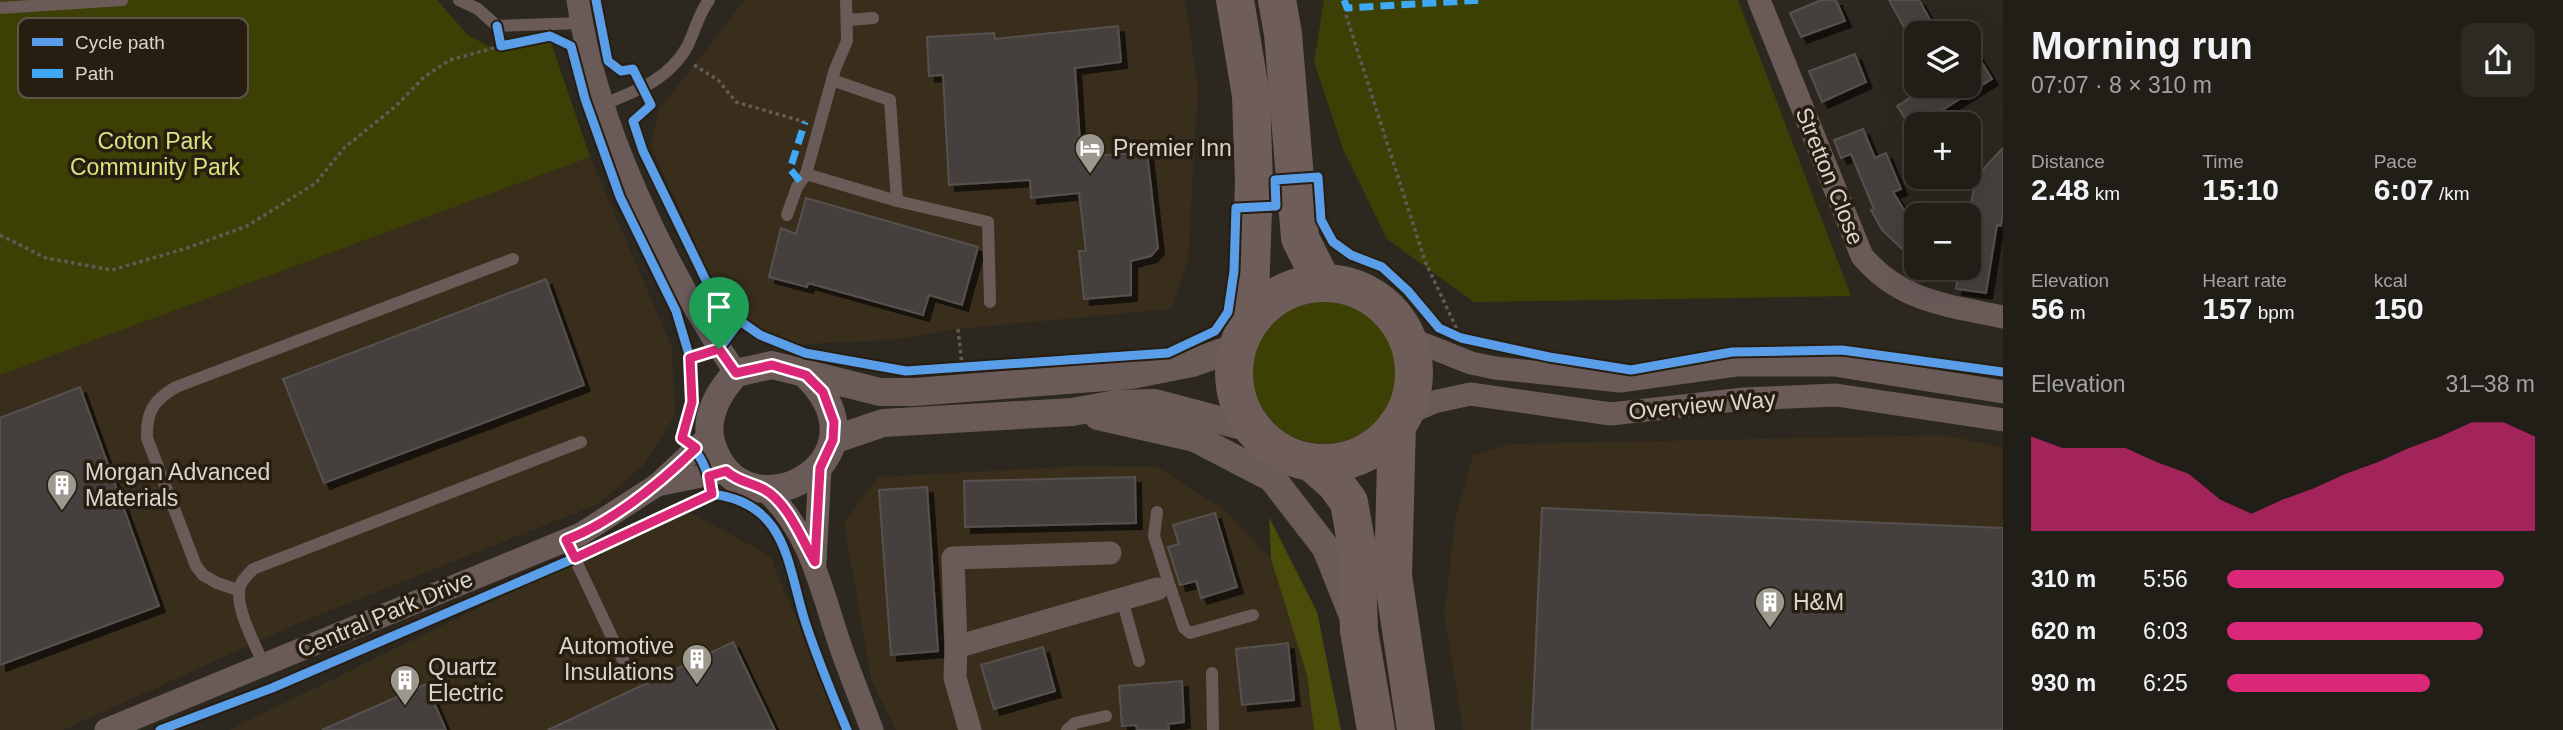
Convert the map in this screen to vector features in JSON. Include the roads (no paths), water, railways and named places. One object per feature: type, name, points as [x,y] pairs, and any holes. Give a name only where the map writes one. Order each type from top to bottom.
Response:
[{"type":"highway","points":[[1234,0],[1251,96],[1254,183],[1243,334],[1233,375],[1239,404],[1253,429],[1269,445],[1289,456],[1311,462],[1335,462],[1359,456],[1380,443],[1401,420]]},
{"type":"highway","points":[[1277,0],[1283,34],[1300,238],[1322,282]]},
{"type":"highway","points":[[1243,334],[1269,301],[1294,287],[1322,282],[1349,286],[1374,297],[1394,315],[1408,338],[1414,364],[1413,390],[1401,420],[1393,576],[1416,730]]},
{"type":"highway","points":[[1311,462],[1335,483],[1349,502],[1356,542],[1359,631],[1376,730]]},
{"type":"street","points":[[578,0],[581,23],[604,104],[642,208],[736,373]]},
{"type":"street","name":"Stretton Close","points":[[1759,0],[1862,256],[1877,274],[1901,290],[1930,302],[2003,317]]},
{"type":"street","points":[[820,468],[800,484],[765,490],[741,483],[726,471],[716,457],[709,436],[711,411],[736,373],[772,365],[880,392],[915,392],[1131,375],[1192,363],[1243,334]]},
{"type":"street","name":"Overview Way","points":[[1408,338],[1471,363],[1495,368],[1620,381],[1736,365],[1834,365],[2003,392]]},
{"type":"street","points":[[806,375],[823,392],[834,422],[833,440],[820,468],[815,562]]},
{"type":"street","name":"Overview Way","points":[[1401,420],[1434,402],[1470,394],[1611,414],[1744,398],[1836,395],[2003,420]]},
{"type":"street","points":[[833,440],[883,423],[1072,412],[1116,404],[1155,403],[1175,406],[1253,429]]},
{"type":"street","points":[[1072,412],[1195,438],[1272,478],[1326,548],[1359,631]]},
{"type":"street","name":"Central Park Drive","points":[[106,730],[582,534],[657,485],[709,436]]},
{"type":"street","name":"Central Park Drive","points":[[657,485],[726,471]]},
{"type":"street","points":[[765,490],[781,505],[815,562],[838,639],[872,730]]},
{"type":"street","points":[[970,730],[955,678],[953,558],[1110,553]]},
{"type":"street","points":[[956,648],[1163,588]]},
{"type":"lane","points":[[0,8],[122,0]]},
{"type":"lane","points":[[459,0],[478,9],[497,26],[581,23]]},
{"type":"lane","points":[[604,104],[645,88],[671,69],[709,0]]},
{"type":"lane","points":[[787,215],[797,187],[806,174],[832,80],[847,41],[846,0]]},
{"type":"lane","points":[[848,20],[873,18]]},
{"type":"lane","points":[[832,80],[890,100],[897,201]]},
{"type":"lane","points":[[806,174],[897,201],[988,222],[990,302]]},
{"type":"lane","points":[[238,590],[203,575],[188,551],[147,438],[146,419],[150,408],[161,395],[176,387],[513,259]]},
{"type":"lane","points":[[264,666],[240,604],[238,590],[242,580],[253,569],[581,442]]},
{"type":"lane","points":[[1157,512],[1154,536],[1163,588],[1184,628],[1190,634],[1253,615]]},
{"type":"lane","points":[[566,540],[628,671]]},
{"type":"lane","points":[[1122,599],[1139,661]]},
{"type":"lane","points":[[1212,673],[1213,730]]},
{"type":"lane","points":[[1066,730],[1075,723],[1106,716]]},
{"type":"place","name":"Premier Inn","points":[[1090,175]]},
{"type":"place","name":"Morgan Advanced Materials","points":[[62,512]]},
{"type":"place","name":"H&M","points":[[1770,629]]},
{"type":"place","name":"Automotive Insulations","points":[[697,686]]},
{"type":"place","name":"Quartz Electric","points":[[405,707]]},
{"type":"park label","name":"Coton Park Community Park","points":[[155,154]]}]
